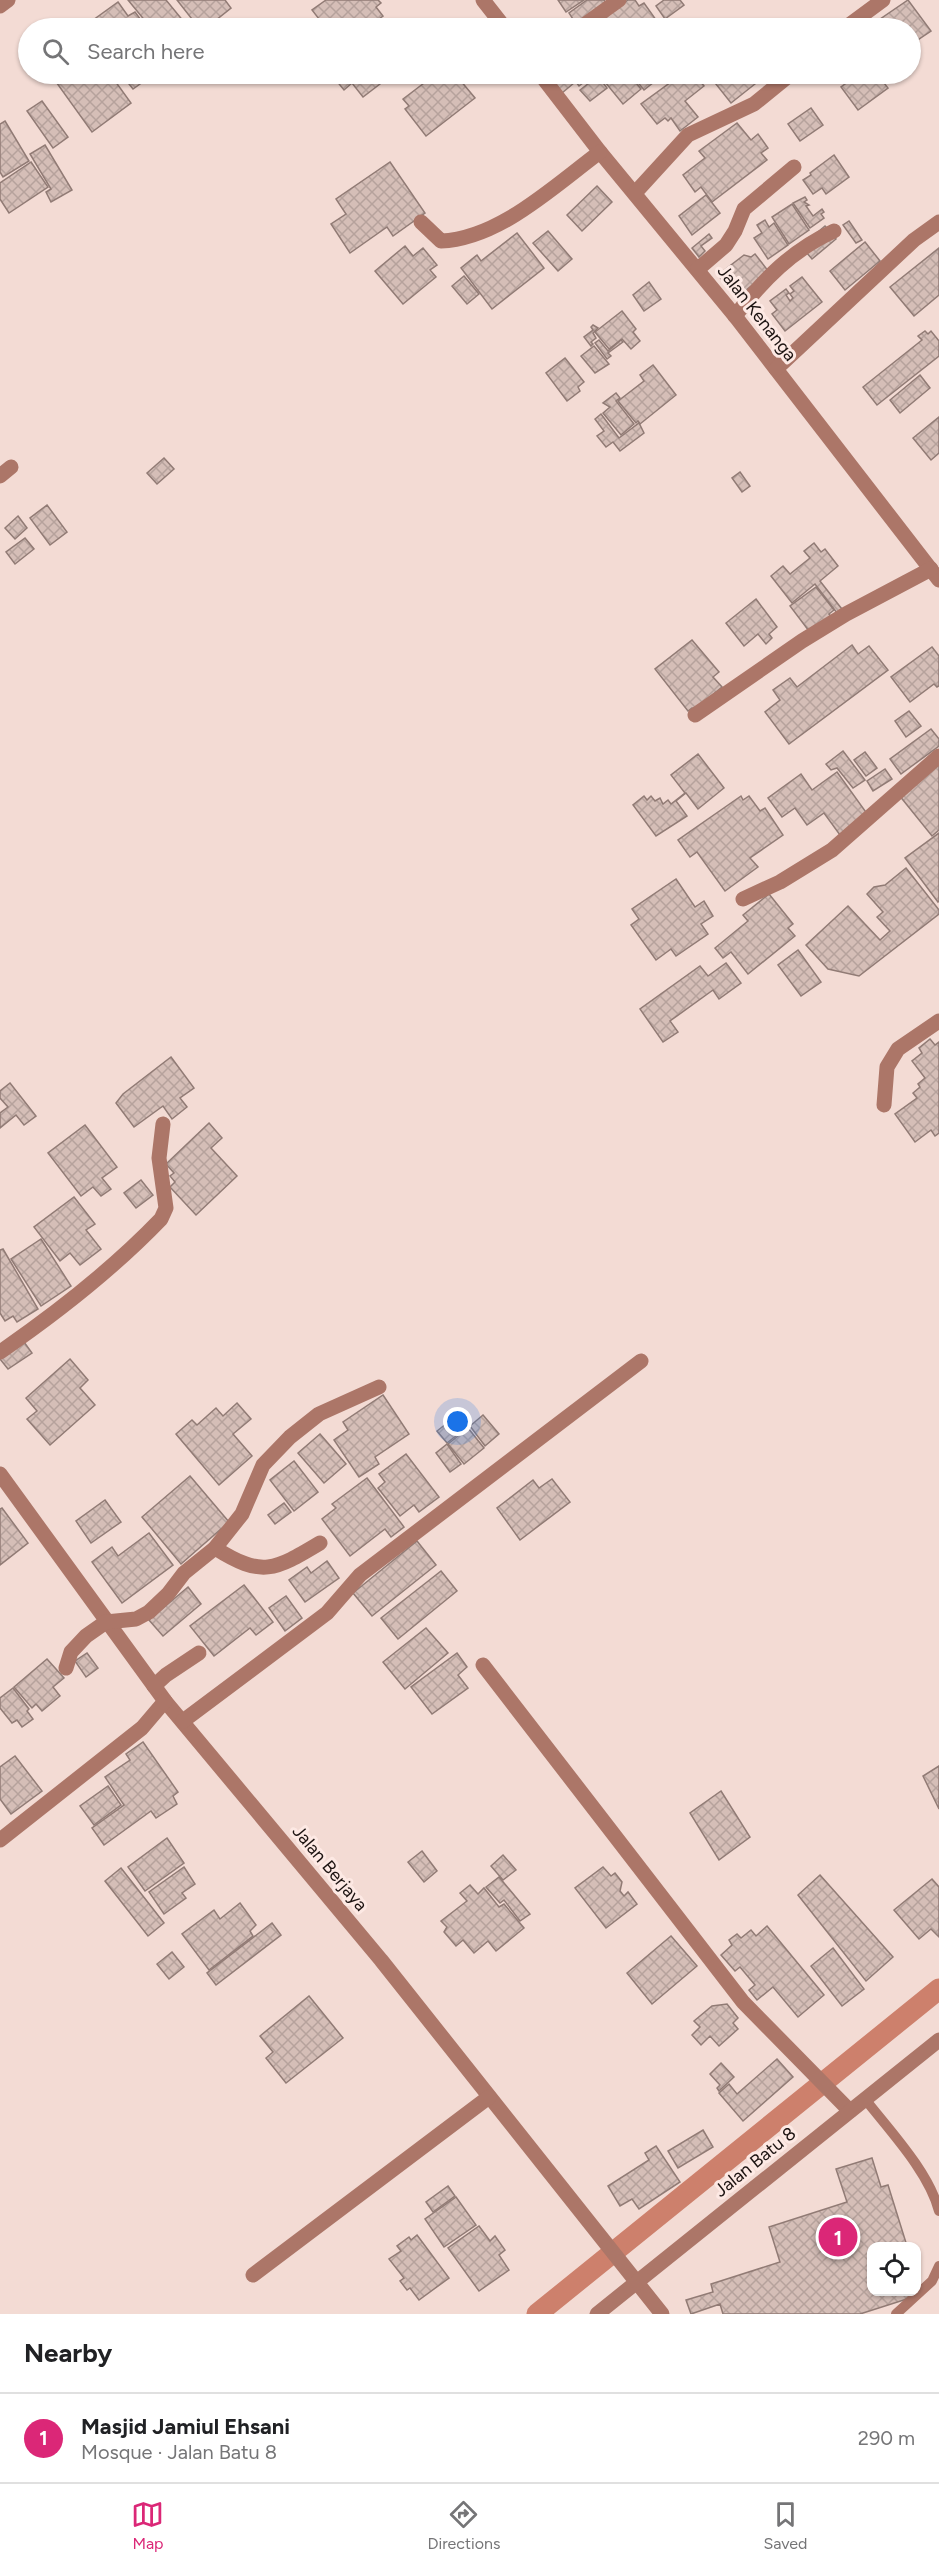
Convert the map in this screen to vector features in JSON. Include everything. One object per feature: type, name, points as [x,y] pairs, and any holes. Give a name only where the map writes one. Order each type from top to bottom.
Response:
[{"type":"street","points":[[0,6],[8,0]]},
{"type":"street","points":[[483,0],[498,18]]},
{"type":"street","points":[[594,18],[619,0]]},
{"type":"street","points":[[859,18],[883,0]]},
{"type":"street","name":"Jalan Kenanga","points":[[548,84],[600,153],[698,269],[935,574]]},
{"type":"street","points":[[635,193],[688,135],[754,104],[779,84]]},
{"type":"street","points":[[421,222],[441,241],[461,240],[488,230],[512,217],[600,153]]},
{"type":"street","points":[[698,269],[726,245],[744,209],[794,167]]},
{"type":"street","points":[[776,369],[914,240],[939,222]]},
{"type":"street","points":[[735,316],[777,267],[814,240],[834,231]]},
{"type":"street","points":[[695,715],[820,630],[935,574]]},
{"type":"street","points":[[742,899],[780,882],[832,850],[939,756]]},
{"type":"street","points":[[884,1105],[887,1067],[898,1049],[939,1021]]},
{"type":"street","points":[[0,1352],[57,1313],[106,1273],[161,1219],[166,1208],[159,1158],[163,1124]]},
{"type":"street","points":[[183,1721],[327,1613],[360,1575],[641,1361]]},
{"type":"street","points":[[66,1668],[71,1652],[86,1636],[106,1622],[136,1619],[149,1612],[168,1594],[184,1573],[215,1548],[242,1514],[263,1465],[290,1437],[320,1414],[379,1387]]},
{"type":"street","name":"Jalan Berjaya","points":[[3,1484],[165,1701],[381,1960],[662,2314]]},
{"type":"street","points":[[215,1548],[236,1562],[254,1567],[276,1568],[320,1543]]},
{"type":"street","points":[[154,1686],[199,1653]]},
{"type":"street","points":[[483,1665],[743,2002],[850,2111]]},
{"type":"street","points":[[0,1840],[142,1728],[165,1701]]},
{"type":"street","name":"Jalan Batu 8","points":[[597,2314],[939,2040]]},
{"type":"street","points":[[253,2275],[489,2097]]},
{"type":"lane","points":[[865,2099],[923,2175],[936,2199],[939,2211]]},
{"type":"lane","points":[[896,2314],[932,2281],[939,2266]]},
{"type":"building","points":[[128,0],[166,0],[181,18],[143,18]]},
{"type":"building","points":[[177,0],[225,0],[231,8],[218,18],[191,18]]},
{"type":"building","points":[[326,0],[378,0],[381,3],[376,7],[383,16],[380,18],[318,18],[312,10]]},
{"type":"building","points":[[558,0],[584,0],[566,12]]},
{"type":"building","points":[[587,0],[604,0],[606,3],[585,18],[572,18],[569,13]]},
{"type":"building","points":[[628,0],[635,0],[639,6],[644,3],[655,18],[603,18]]},
{"type":"building","points":[[664,0],[680,0],[684,5],[666,18],[656,6]]},
{"type":"building","points":[[908,0],[931,31],[921,38],[921,18],[882,18]]},
{"type":"building","points":[[118,2],[128,16],[135,12],[140,18],[96,18]]},
{"type":"building","points":[[58,84],[117,84],[131,103],[92,132]]},
{"type":"building","points":[[129,84],[140,84],[133,89]]},
{"type":"building","points":[[339,84],[351,84],[344,90]]},
{"type":"building","points":[[353,84],[380,84],[363,97]]},
{"type":"building","points":[[423,84],[463,84],[475,98],[426,136],[405,109],[409,106],[403,99]]},
{"type":"building","points":[[555,84],[573,84],[562,93]]},
{"type":"building","points":[[588,84],[604,84],[607,88],[590,101],[580,90]]},
{"type":"building","points":[[607,84],[637,84],[641,89],[623,104]]},
{"type":"building","points":[[639,84],[652,84],[644,90]]},
{"type":"building","points":[[668,84],[702,84],[704,86],[685,101],[698,117],[680,131],[671,118],[668,121],[665,118],[657,124],[641,104]]},
{"type":"building","points":[[716,84],[755,84],[731,103]]},
{"type":"building","points":[[845,84],[885,84],[888,88],[858,110],[841,87]]},
{"type":"building","points":[[42,101],[68,137],[53,148],[27,111]]},
{"type":"building","points":[[811,108],[823,125],[800,141],[788,124]]},
{"type":"building","points":[[5,121],[29,161],[3,177],[0,172],[0,124]]},
{"type":"building","points":[[737,123],[751,140],[758,134],[768,148],[761,153],[767,160],[712,202],[701,187],[695,192],[683,175],[705,158],[699,151]]},
{"type":"building","points":[[45,145],[72,190],[51,202],[46,192],[51,189],[30,154]]},
{"type":"building","points":[[834,155],[849,177],[826,194],[822,188],[813,194],[803,180]]},
{"type":"building","points":[[31,162],[48,187],[9,213],[0,199],[0,183]]},
{"type":"building","points":[[390,162],[425,213],[393,236],[387,227],[350,253],[331,224],[346,214],[336,199]]},
{"type":"building","points":[[597,186],[612,202],[582,231],[567,215]]},
{"type":"building","points":[[706,195],[720,213],[692,235],[679,216]]},
{"type":"building","points":[[805,197],[807,200],[804,202],[809,205],[806,206],[813,216],[822,209],[824,212],[821,214],[824,218],[810,228],[793,203]]},
{"type":"building","points":[[792,204],[809,230],[789,244],[772,217]]},
{"type":"building","points":[[765,220],[769,227],[774,223],[788,245],[768,259],[754,238],[762,233],[757,225]]},
{"type":"building","points":[[849,221],[862,240],[856,243],[843,225]]},
{"type":"building","points":[[825,226],[836,239],[812,259],[801,246]]},
{"type":"building","points":[[548,231],[572,259],[558,271],[533,243]]},
{"type":"building","points":[[517,233],[544,268],[492,309],[461,268],[477,255],[481,261]]},
{"type":"building","points":[[709,234],[712,238],[701,246],[705,251],[699,257],[692,248]]},
{"type":"building","points":[[865,242],[880,261],[845,290],[830,271]]},
{"type":"building","points":[[405,246],[413,256],[423,248],[437,265],[430,270],[436,277],[403,304],[375,271]]},
{"type":"building","points":[[939,248],[939,295],[914,316],[890,287]]},
{"type":"building","points":[[755,254],[769,272],[736,298],[718,275],[744,255],[751,257]]},
{"type":"building","points":[[464,276],[479,294],[467,304],[452,286]]},
{"type":"building","points":[[802,277],[822,302],[785,331],[772,314],[777,310],[770,301],[786,289],[789,293],[786,295],[790,301],[793,298],[790,294],[794,291],[790,286]]},
{"type":"building","points":[[649,282],[661,299],[644,311],[633,295]]},
{"type":"building","points":[[622,311],[636,329],[633,332],[640,341],[631,349],[622,339],[609,349],[595,332]]},
{"type":"building","points":[[593,325],[598,328],[593,333],[596,338],[591,342],[593,344],[591,346],[584,337],[593,330],[591,327]]},
{"type":"building","points":[[925,331],[928,334],[931,331],[939,341],[939,356],[877,405],[863,387],[922,340],[918,336]]},
{"type":"building","points":[[599,340],[608,351],[621,340],[623,342],[608,353],[611,356],[607,359],[595,343]]},
{"type":"building","points":[[594,346],[609,364],[595,373],[581,356]]},
{"type":"building","points":[[565,358],[584,382],[578,387],[580,391],[567,401],[546,373]]},
{"type":"building","points":[[653,365],[676,395],[640,424],[638,421],[636,423],[618,401],[644,381],[640,375]]},
{"type":"building","points":[[920,375],[930,388],[900,413],[890,400]]},
{"type":"building","points":[[616,393],[620,398],[616,401],[634,424],[621,435],[603,413],[610,407],[603,403]]},
{"type":"building","points":[[601,414],[619,438],[639,423],[644,433],[620,451],[613,442],[606,447],[597,436],[604,431],[595,419]]},
{"type":"building","points":[[939,417],[939,453],[931,460],[913,438]]},
{"type":"building","points":[[164,458],[174,469],[157,484],[147,473]]},
{"type":"building","points":[[740,472],[750,486],[742,492],[732,478]]},
{"type":"building","points":[[47,505],[67,532],[50,545],[30,518]]},
{"type":"building","points":[[18,516],[27,528],[15,539],[5,528]]},
{"type":"building","points":[[25,538],[34,549],[15,564],[6,552]]},
{"type":"building","points":[[814,543],[821,552],[825,549],[838,566],[820,581],[845,613],[840,617],[815,584],[792,603],[771,576],[783,566],[790,574],[810,558],[804,551]]},
{"type":"building","points":[[816,587],[834,610],[829,614],[833,619],[809,631],[790,606]]},
{"type":"building","points":[[756,599],[777,627],[769,634],[772,638],[766,644],[758,634],[744,646],[726,623]]},
{"type":"building","points":[[692,640],[719,672],[713,677],[722,687],[694,710],[692,708],[688,711],[655,669]]},
{"type":"building","points":[[852,645],[858,654],[869,646],[888,670],[789,744],[765,712],[780,700],[773,690],[790,678],[797,687]]},
{"type":"building","points":[[932,647],[939,656],[939,686],[934,684],[910,702],[891,677]]},
{"type":"building","points":[[909,711],[921,726],[906,737],[895,721]]},
{"type":"building","points":[[931,729],[939,739],[939,746],[901,774],[890,759]]},
{"type":"building","points":[[843,751],[865,780],[853,788],[837,768],[831,770],[826,764]]},
{"type":"building","points":[[865,752],[877,768],[866,776],[854,760]]},
{"type":"building","points":[[698,754],[724,788],[698,809],[686,793],[676,801],[687,816],[656,836],[633,805],[644,796],[647,800],[651,796],[655,801],[660,798],[663,804],[668,800],[671,804],[685,793],[671,775]]},
{"type":"building","points":[[939,763],[939,830],[932,836],[899,795]]},
{"type":"building","points":[[885,769],[892,779],[873,791],[867,781]]},
{"type":"building","points":[[837,772],[868,815],[840,835],[824,813],[807,825],[795,808],[782,817],[768,798],[801,774],[812,790]]},
{"type":"building","points":[[741,796],[743,800],[749,796],[760,811],[765,808],[783,835],[750,858],[758,867],[725,891],[697,852],[690,857],[678,840]]},
{"type":"building","points":[[939,833],[939,901],[938,902],[905,858]]},
{"type":"building","points":[[906,868],[939,910],[939,914],[859,976],[828,969],[806,945],[848,906],[880,940],[890,931],[877,917],[883,912],[867,894],[874,887],[885,885]]},
{"type":"building","points":[[676,879],[695,907],[704,901],[713,916],[701,924],[708,934],[676,956],[671,949],[656,960],[631,925],[639,919],[632,909]]},
{"type":"building","points":[[769,894],[793,924],[788,928],[795,936],[748,974],[731,952],[723,958],[715,948],[748,921],[743,915]]},
{"type":"building","points":[[798,950],[821,982],[801,996],[778,965]]},
{"type":"building","points":[[726,963],[741,983],[719,999],[713,990],[670,1021],[678,1032],[663,1042],[640,1009],[700,966],[708,976]]},
{"type":"building","points":[[930,1039],[935,1045],[939,1042],[939,1133],[935,1136],[931,1130],[915,1142],[895,1114],[917,1098],[913,1093],[925,1078],[912,1061],[922,1053],[919,1048]]},
{"type":"building","points":[[171,1057],[194,1088],[180,1098],[187,1107],[172,1119],[163,1106],[134,1127],[116,1103],[123,1094]]},
{"type":"building","points":[[10,1083],[36,1116],[24,1125],[16,1115],[0,1128],[0,1113],[8,1107],[0,1098],[0,1091]]},
{"type":"building","points":[[209,1123],[222,1138],[211,1148],[237,1176],[196,1215],[170,1187],[175,1182],[170,1176],[174,1173],[166,1164]]},
{"type":"building","points":[[85,1125],[117,1167],[102,1178],[111,1189],[101,1196],[93,1187],[81,1196],[48,1153]]},
{"type":"building","points":[[141,1180],[153,1195],[136,1208],[124,1193]]},
{"type":"building","points":[[74,1197],[95,1224],[86,1230],[101,1249],[80,1265],[70,1253],[60,1261],[34,1227]]},
{"type":"building","points":[[41,1239],[71,1286],[41,1306],[11,1259]]},
{"type":"building","points":[[3,1249],[38,1309],[17,1322],[13,1316],[5,1321],[0,1313],[0,1250]]},
{"type":"building","points":[[24,1342],[32,1353],[8,1369],[0,1359]]},
{"type":"building","points":[[70,1359],[88,1380],[80,1388],[95,1405],[50,1445],[27,1419],[37,1411],[26,1398]]},
{"type":"building","points":[[383,1395],[409,1434],[375,1457],[379,1464],[359,1477],[334,1440],[348,1430],[343,1422]]},
{"type":"building","points":[[237,1403],[251,1419],[233,1434],[252,1456],[219,1485],[176,1434],[192,1420],[197,1425],[216,1408],[223,1416]]},
{"type":"building","points":[[483,1415],[499,1434],[485,1446],[470,1426]]},
{"type":"building","points":[[456,1416],[466,1428],[447,1443],[437,1431]]},
{"type":"building","points":[[468,1428],[484,1448],[464,1464],[448,1444]]},
{"type":"building","points":[[320,1434],[346,1464],[324,1483],[298,1453]]},
{"type":"building","points":[[447,1444],[461,1464],[450,1472],[436,1453]]},
{"type":"building","points":[[406,1454],[439,1497],[419,1512],[414,1505],[400,1516],[378,1488],[385,1482],[379,1474]]},
{"type":"building","points":[[294,1461],[318,1492],[294,1511],[270,1480]]},
{"type":"building","points":[[190,1476],[229,1522],[181,1564],[142,1517]]},
{"type":"building","points":[[367,1478],[404,1527],[391,1537],[385,1529],[350,1556],[322,1519],[336,1508],[332,1504]]},
{"type":"building","points":[[552,1479],[570,1502],[520,1540],[497,1508],[533,1480],[539,1488]]},
{"type":"building","points":[[105,1500],[121,1522],[91,1543],[76,1521]]},
{"type":"building","points":[[284,1503],[291,1512],[275,1524],[268,1515]]},
{"type":"building","points":[[2,1508],[28,1543],[0,1565],[0,1509]]},
{"type":"building","points":[[149,1533],[173,1565],[122,1603],[92,1562],[112,1547],[118,1556]]},
{"type":"building","points":[[417,1541],[436,1565],[372,1616],[353,1593]]},
{"type":"building","points":[[327,1561],[339,1578],[305,1602],[289,1580],[307,1567],[311,1573]]},
{"type":"building","points":[[441,1571],[457,1591],[398,1639],[381,1618]]},
{"type":"building","points":[[244,1585],[273,1622],[256,1635],[250,1628],[214,1656],[190,1626]]},
{"type":"building","points":[[188,1587],[201,1604],[163,1636],[149,1620]]},
{"type":"building","points":[[286,1596],[302,1618],[285,1631],[269,1608]]},
{"type":"building","points":[[426,1628],[448,1653],[405,1689],[383,1662]]},
{"type":"building","points":[[87,1653],[98,1668],[86,1677],[75,1661]]},
{"type":"building","points":[[457,1653],[467,1667],[458,1675],[468,1688],[432,1714],[411,1687]]},
{"type":"building","points":[[47,1659],[64,1678],[53,1687],[60,1696],[42,1711],[36,1704],[32,1708],[14,1687]]},
{"type":"building","points":[[13,1688],[29,1709],[27,1711],[33,1719],[22,1727],[17,1720],[12,1723],[0,1708],[0,1698]]},
{"type":"building","points":[[143,1742],[178,1792],[173,1796],[177,1804],[156,1818],[151,1811],[104,1845],[92,1828],[124,1805],[105,1777],[130,1760],[126,1754]]},
{"type":"building","points":[[15,1756],[42,1791],[11,1814],[0,1799],[0,1767]]},
{"type":"building","points":[[939,1766],[939,1809],[923,1776]]},
{"type":"building","points":[[108,1786],[121,1805],[94,1825],[80,1806]]},
{"type":"building","points":[[721,1791],[750,1837],[719,1860],[690,1813]]},
{"type":"building","points":[[167,1838],[184,1863],[145,1891],[128,1867]]},
{"type":"building","points":[[422,1851],[437,1871],[424,1882],[408,1862]]},
{"type":"building","points":[[503,1855],[516,1870],[503,1880],[491,1866]]},
{"type":"building","points":[[184,1867],[195,1884],[182,1893],[186,1898],[164,1914],[149,1892]]},
{"type":"building","points":[[603,1867],[611,1876],[615,1873],[622,1882],[620,1891],[624,1896],[628,1892],[637,1904],[606,1928],[575,1888]]},
{"type":"building","points":[[121,1868],[164,1923],[148,1936],[105,1881]]},
{"type":"building","points":[[820,1875],[893,1957],[866,1981],[798,1895]]},
{"type":"building","points":[[499,1877],[530,1914],[520,1921],[504,1900],[500,1903],[486,1887]]},
{"type":"building","points":[[932,1879],[939,1887],[939,1937],[931,1929],[919,1939],[894,1910]]},
{"type":"building","points":[[470,1885],[478,1894],[484,1888],[499,1907],[504,1904],[524,1928],[496,1951],[488,1941],[474,1953],[463,1940],[456,1946],[444,1932],[447,1927],[441,1921],[467,1901],[460,1893]]},
{"type":"building","points":[[240,1903],[256,1925],[250,1931],[253,1936],[209,1970],[182,1934],[214,1910],[220,1919]]},
{"type":"building","points":[[272,1923],[281,1935],[216,1985],[207,1973]]},
{"type":"building","points":[[767,1926],[824,1995],[798,2017],[773,1987],[757,2000],[749,1990],[755,1985],[740,1967],[735,1971],[721,1955],[732,1945],[729,1940],[737,1934],[741,1938],[751,1930],[756,1936]]},
{"type":"building","points":[[671,1936],[697,1966],[652,2004],[627,1973]]},
{"type":"building","points":[[833,1948],[864,1989],[842,2006],[811,1966]]},
{"type":"building","points":[[172,1952],[184,1967],[169,1979],[157,1964]]},
{"type":"building","points":[[309,1996],[343,2038],[286,2083],[266,2058],[273,2052],[260,2036]]},
{"type":"building","points":[[727,2004],[738,2018],[733,2023],[738,2029],[719,2046],[710,2036],[701,2045],[692,2035],[700,2027],[694,2021],[712,2006]]},
{"type":"building","points":[[777,2059],[793,2077],[743,2121],[719,2093],[729,2084],[737,2094]]},
{"type":"building","points":[[721,2063],[734,2077],[719,2091],[717,2088],[720,2085],[710,2074]]},
{"type":"building","points":[[703,2130],[713,2147],[678,2168],[668,2151]]},
{"type":"building","points":[[656,2146],[680,2182],[639,2209],[632,2199],[620,2206],[608,2186],[649,2160],[645,2153]]},
{"type":"building","points":[[872,2158],[881,2187],[888,2185],[906,2242],[867,2242],[867,2296],[909,2296],[910,2298],[860,2314],[723,2314],[720,2304],[691,2314],[686,2300],[713,2292],[711,2284],[780,2262],[769,2227],[847,2202],[836,2169]]},
{"type":"building","points":[[448,2186],[455,2196],[433,2212],[426,2202]]},
{"type":"building","points":[[456,2197],[476,2225],[444,2247],[425,2219]]},
{"type":"building","points":[[479,2226],[490,2241],[495,2236],[505,2250],[499,2255],[509,2270],[479,2291],[448,2248]]},
{"type":"building","points":[[417,2235],[449,2278],[419,2300],[410,2288],[407,2290],[400,2281],[404,2278],[389,2259],[401,2251],[397,2246],[409,2237],[411,2240]]},
{"type":"waterway","points":[[537,2314],[939,1989]]},
{"type":"place","name":"Masjid Jamiul Ehsani","points":[[838,2237]]}]
